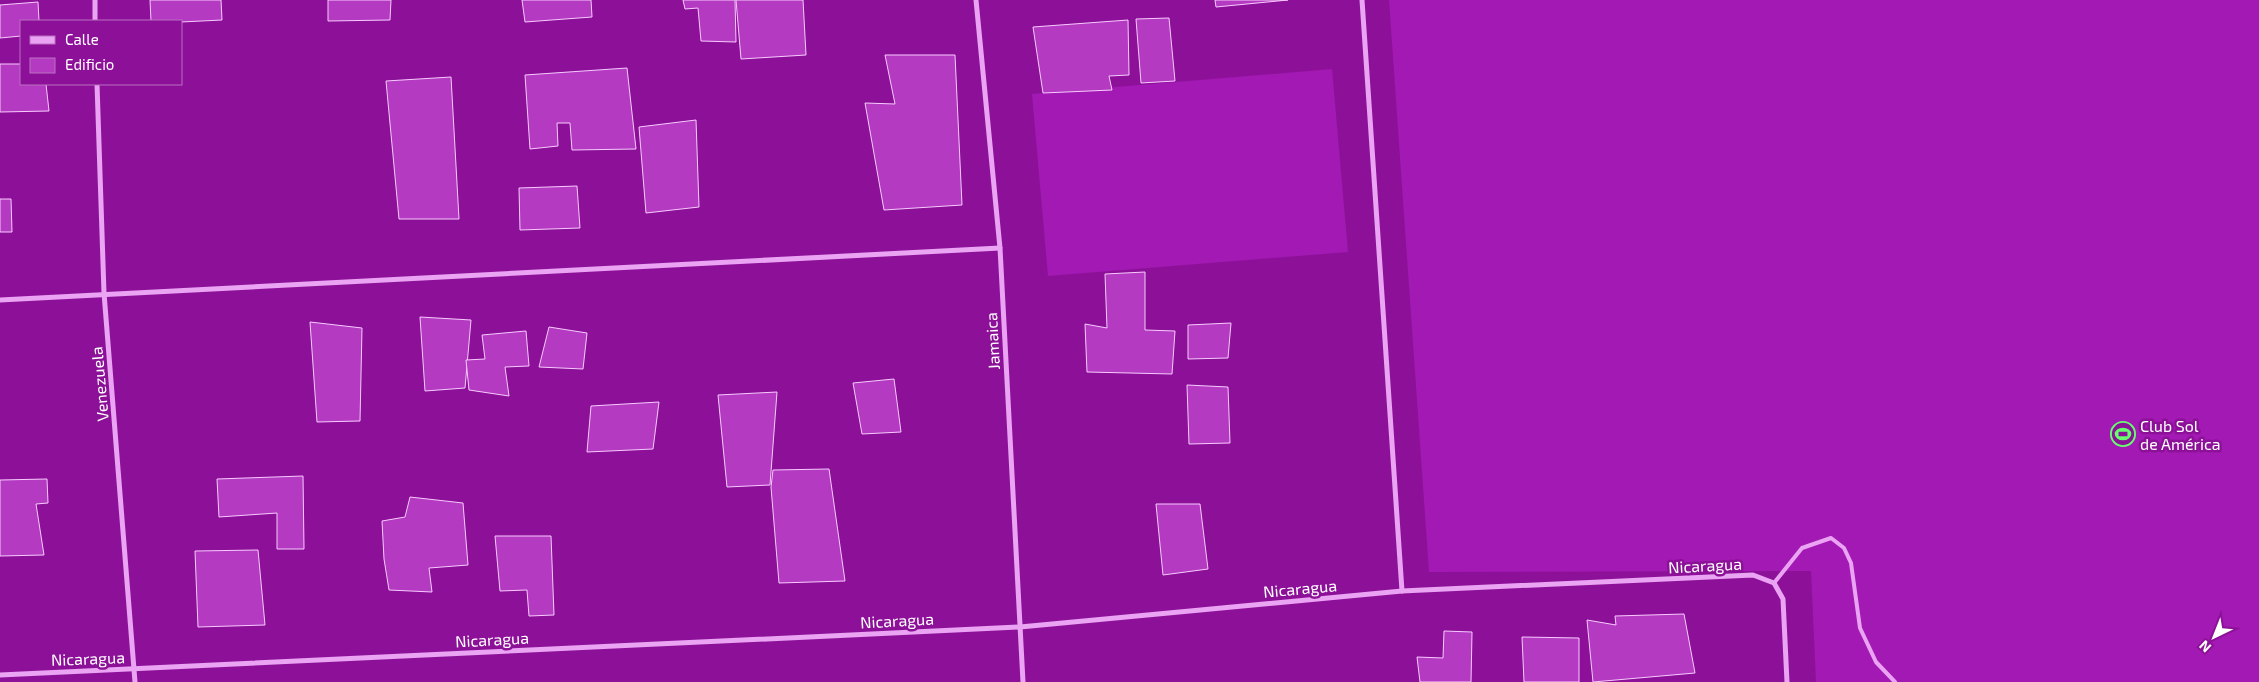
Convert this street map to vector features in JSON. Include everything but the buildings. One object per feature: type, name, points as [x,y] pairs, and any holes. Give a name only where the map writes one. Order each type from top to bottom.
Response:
[{"type":"street","points":[[95,0],[95,20]]},
{"type":"street","name":"Jamaica","points":[[976,0],[1000,248],[1023,682]]},
{"type":"street","points":[[1362,0],[1402,591]]},
{"type":"street","name":"Venezuela","points":[[97,85],[104,293],[136,682]]},
{"type":"street","points":[[0,300],[104,293],[1000,248]]},
{"type":"street","name":"Nicaragua","points":[[0,675],[1020,627],[1402,591],[1753,576],[1774,583]]},
{"type":"street","points":[[1774,583],[1784,599],[1787,682]]},
{"type":"lane","points":[[1774,583],[1802,548],[1831,538],[1844,548],[1851,563],[1860,628],[1876,662],[1895,682]]},
{"type":"shaded area","points":[[1389,0],[2259,0],[2259,682],[1816,682],[1811,571],[1429,572]]},
{"type":"shaded area","points":[[1332,69],[1348,252],[1048,276],[1032,94]]},
{"type":"place","name":"Club Sol de América","points":[[2123,434]]}]
